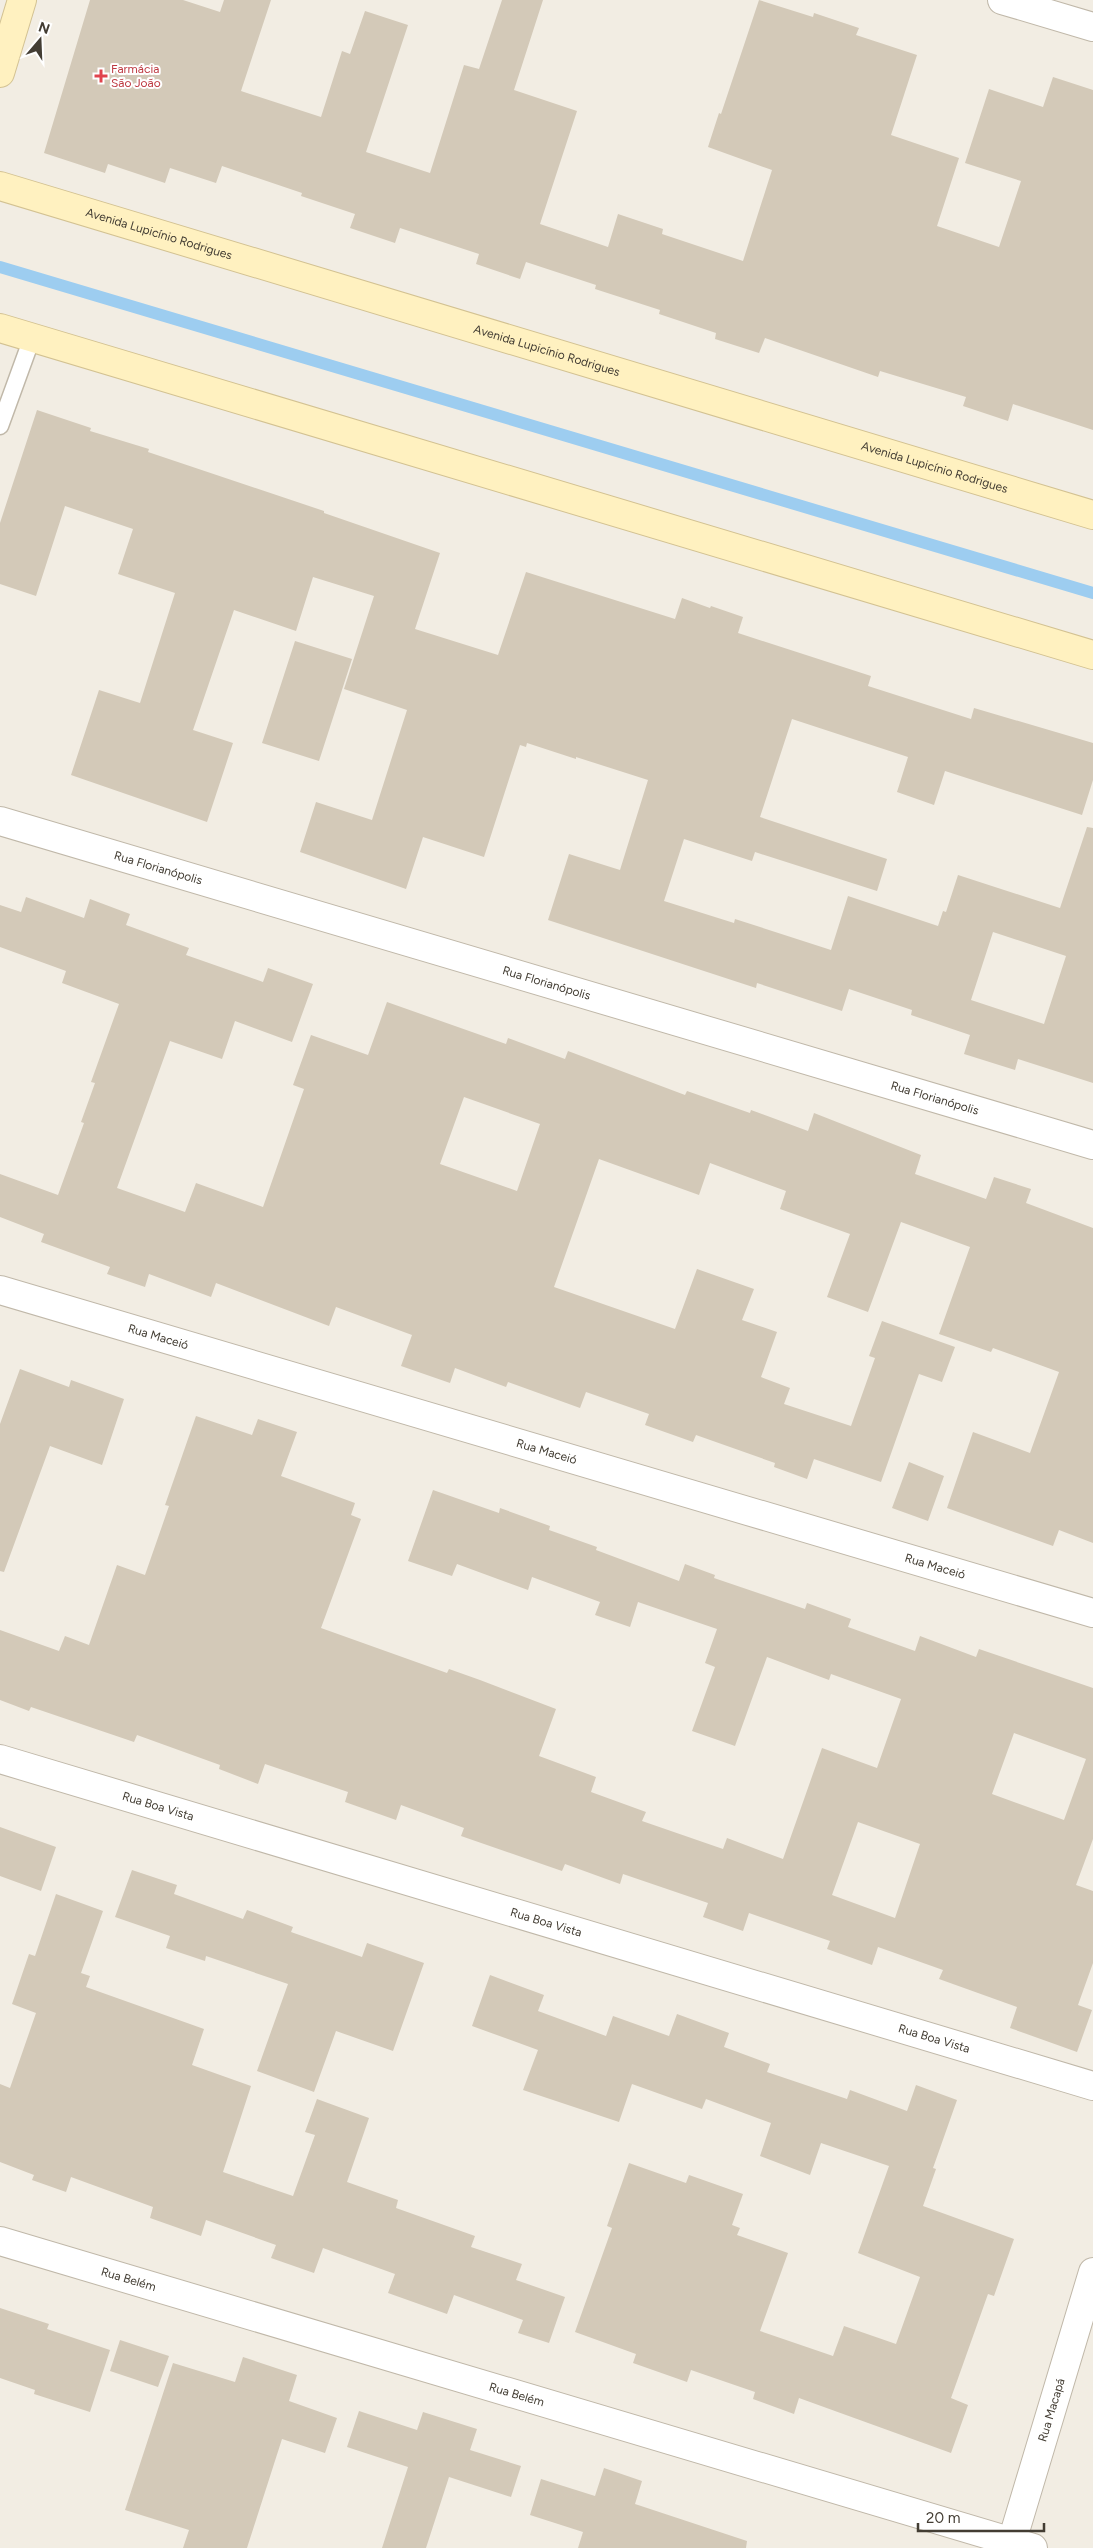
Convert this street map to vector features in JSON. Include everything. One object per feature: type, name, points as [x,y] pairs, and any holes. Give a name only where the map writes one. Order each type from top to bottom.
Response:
[{"type":"street","points":[[0,73],[22,0]]},
{"type":"street","points":[[1002,0],[1093,27]]},
{"type":"street","name":"Avenida Lupicínio Rodrigues","points":[[0,186],[1093,515]]},
{"type":"street","points":[[0,328],[1093,655]]},
{"type":"street","name":"Rua Florianópolis","points":[[0,821],[1093,1145]]},
{"type":"street","name":"Rua Maceió","points":[[0,1290],[1093,1614]]},
{"type":"street","name":"Rua Boa Vista","points":[[0,1758],[1093,2086]]},
{"type":"street","name":"Rua Belém","points":[[0,2242],[1018,2546]]},
{"type":"street","name":"Rua Macapá","points":[[1018,2546],[1093,2272]]},
{"type":"lane","points":[[0,426],[32,338]]},
{"type":"building","points":[[90,0],[183,0],[220,12],[224,0],[271,0],[241,91],[321,117],[342,51],[350,54],[365,11],[408,25],[366,152],[430,173],[464,65],[479,69],[502,0],[543,0],[514,90],[577,111],[540,224],[608,247],[618,214],[663,229],[662,234],[743,261],[772,170],[708,147],[759,0],[813,17],[814,13],[859,28],[856,35],[917,55],[891,135],[959,158],[937,226],[999,247],[1021,181],[965,163],[989,89],[1043,107],[1053,77],[1093,90],[1093,430],[1013,404],[1008,421],[963,406],[966,397],[880,371],[878,377],[765,338],[759,353],[715,339],[716,333],[659,314],[660,310],[595,289],[596,285],[526,262],[520,279],[476,264],[479,254],[400,228],[395,243],[350,228],[355,214],[301,196],[302,193],[222,166],[216,183],[170,168],[165,183],[108,164],[105,173],[44,153]]},
{"type":"building","points":[[37,410],[91,428],[90,431],[149,449],[148,452],[324,511],[324,513],[440,553],[415,629],[498,655],[526,572],[675,619],[682,598],[743,617],[738,633],[871,676],[868,686],[971,719],[974,708],[1093,743],[1093,780],[1082,815],[945,771],[934,805],[897,792],[908,757],[792,719],[760,817],[887,859],[877,891],[755,852],[752,861],[684,839],[664,901],[734,923],[735,919],[831,950],[848,896],[938,926],[943,911],[946,912],[958,875],[1060,908],[1087,827],[1093,828],[1093,1083],[1018,1059],[1015,1070],[964,1054],[970,1035],[911,1015],[912,1010],[849,989],[842,1011],[757,983],[756,988],[548,920],[569,854],[620,870],[648,780],[576,757],[576,759],[527,743],[526,747],[520,745],[484,857],[423,837],[406,889],[300,852],[316,802],[372,820],[407,710],[344,689],[374,596],[313,577],[296,631],[234,610],[193,730],[233,743],[207,822],[71,775],[99,690],[140,703],[175,593],[118,574],[133,529],[65,506],[36,596],[0,584],[0,523]],"holes":[[[993,932],[1066,956],[1044,1024],[971,1000]]]},
{"type":"building","points":[[295,641],[352,659],[319,761],[262,743]]},
{"type":"building","points":[[26,897],[84,918],[90,899],[130,914],[126,925],[189,948],[186,955],[263,982],[268,968],[313,984],[292,1042],[235,1021],[222,1059],[170,1041],[117,1188],[185,1212],[196,1183],[263,1207],[304,1089],[293,1085],[311,1035],[368,1055],[387,1002],[506,1044],[508,1038],[565,1059],[568,1051],[685,1095],[687,1091],[750,1113],[751,1110],[808,1131],[814,1113],[921,1155],[915,1174],[986,1199],[994,1177],[1031,1189],[1026,1203],[1093,1228],[1093,1543],[1059,1530],[1053,1546],[947,1508],[973,1432],[1030,1453],[1059,1372],[993,1348],[991,1352],[939,1334],[970,1247],[901,1222],[868,1312],[827,1297],[850,1234],[780,1209],[786,1191],[710,1163],[699,1195],[599,1159],[554,1287],[675,1329],[697,1269],[754,1289],[742,1320],[777,1332],[761,1377],[790,1388],[784,1404],[851,1426],[875,1358],[869,1356],[882,1321],[955,1347],[942,1382],[919,1374],[881,1482],[814,1459],[807,1479],[774,1467],[775,1463],[696,1435],[693,1442],[645,1425],[649,1414],[586,1392],[580,1408],[508,1382],[506,1387],[455,1368],[450,1383],[401,1366],[412,1335],[336,1307],[329,1326],[216,1283],[211,1297],[149,1274],[145,1287],[107,1274],[110,1267],[41,1242],[44,1234],[0,1217],[0,1174],[58,1195],[84,1123],[81,1122],[95,1083],[91,1082],[119,1004],[62,983],[66,971],[0,947],[0,905],[21,912]],"holes":[[[464,1097],[540,1124],[517,1191],[440,1164]]]},
{"type":"building","points":[[20,1369],[69,1387],[71,1380],[124,1399],[102,1465],[50,1446],[4,1572],[0,1571],[0,1424]]},
{"type":"building","points":[[196,1416],[252,1435],[258,1419],[297,1432],[281,1476],[355,1503],[351,1515],[361,1519],[321,1628],[447,1673],[449,1669],[556,1709],[539,1756],[596,1777],[591,1792],[646,1812],[642,1821],[723,1849],[727,1838],[783,1859],[822,1748],[877,1768],[901,1699],[831,1674],[829,1680],[767,1657],[735,1746],[692,1731],[715,1667],[705,1663],[717,1629],[638,1602],[630,1627],[595,1615],[600,1602],[532,1577],[528,1590],[457,1564],[452,1576],[408,1561],[433,1490],[499,1513],[500,1508],[550,1526],[549,1530],[597,1547],[596,1550],[679,1581],[685,1564],[715,1575],[714,1578],[805,1609],[807,1603],[851,1619],[848,1627],[915,1651],[920,1636],[976,1657],[979,1649],[1093,1688],[1093,1839],[1076,1885],[1093,1891],[1093,1963],[1078,2005],[1092,2010],[1077,2052],[1010,2028],[1017,2007],[939,1979],[943,1970],[878,1947],[872,1965],[827,1949],[830,1941],[749,1913],[743,1931],[703,1917],[708,1903],[623,1874],[620,1884],[565,1864],[562,1871],[461,1836],[464,1828],[401,1805],[396,1820],[345,1802],[348,1792],[265,1764],[258,1784],[219,1769],[220,1765],[137,1735],[134,1742],[31,1707],[29,1711],[0,1700],[0,1630],[59,1651],[65,1636],[89,1645],[117,1565],[145,1575],[169,1506],[165,1505]],"holes":[[[1014,1733],[1086,1759],[1064,1820],[992,1794]],[[858,1822],[920,1844],[895,1918],[832,1895]]]},
{"type":"building","points":[[909,1462],[944,1476],[928,1521],[892,1508]]},
{"type":"building","points":[[0,1827],[56,1847],[41,1891],[0,1876]]},
{"type":"building","points":[[132,1870],[177,1885],[174,1894],[243,1919],[247,1910],[293,1927],[291,1932],[362,1957],[367,1943],[424,1963],[393,2051],[336,2031],[314,2092],[257,2071],[288,1984],[206,1956],[205,1961],[166,1948],[170,1936],[115,1917]]},
{"type":"building","points":[[56,1894],[103,1911],[81,1973],[90,1976],[86,1987],[204,2029],[192,2065],[251,2086],[223,2172],[293,2196],[315,2135],[305,2132],[317,2099],[369,2118],[347,2182],[398,2200],[396,2208],[475,2236],[471,2247],[522,2264],[516,2280],[565,2297],[549,2343],[518,2333],[523,2320],[454,2295],[447,2314],[388,2293],[395,2274],[323,2248],[314,2273],[271,2258],[276,2245],[206,2220],[201,2236],[150,2218],[153,2207],[71,2177],[66,2192],[32,2180],[34,2175],[0,2162],[0,2084],[10,2088],[36,2013],[12,2004],[29,1954],[35,1956]]},
{"type":"building","points":[[490,1975],[544,1995],[538,2011],[606,2036],[613,2016],[669,2036],[677,2014],[729,2033],[724,2047],[770,2064],[767,2072],[847,2099],[850,2090],[907,2111],[916,2085],[957,2100],[933,2168],[936,2169],[923,2206],[1014,2239],[994,2296],[988,2294],[951,2398],[968,2405],[951,2453],[799,2398],[794,2414],[753,2399],[755,2392],[691,2370],[687,2382],[633,2363],[636,2354],[575,2332],[612,2228],[607,2226],[629,2163],[686,2183],[689,2175],[743,2194],[732,2225],[740,2228],[737,2235],[788,2253],[760,2331],[833,2356],[844,2326],[896,2344],[920,2277],[858,2253],[889,2166],[821,2143],[810,2175],[760,2156],[771,2123],[706,2099],[702,2109],[632,2084],[619,2122],[523,2090],[538,2050],[472,2026]]},
{"type":"building","points":[[0,2308],[49,2324],[47,2329],[110,2350],[90,2412],[34,2394],[35,2390],[0,2378]]},
{"type":"building","points":[[120,2340],[169,2356],[158,2387],[110,2371]]},
{"type":"building","points":[[243,2357],[297,2375],[289,2401],[337,2418],[325,2453],[282,2439],[247,2548],[183,2548],[189,2530],[125,2510],[173,2363],[235,2382]]},
{"type":"building","points":[[359,2411],[417,2430],[423,2412],[477,2429],[470,2450],[521,2466],[511,2497],[449,2477],[426,2548],[382,2548],[408,2467],[347,2447]]},
{"type":"building","points":[[604,2468],[642,2481],[635,2504],[747,2541],[746,2548],[578,2548],[583,2532],[530,2515],[541,2479],[595,2496]]},
{"type":"waterway","points":[[0,267],[1093,593]]},
{"type":"place","name":"Farmácia São João","points":[[101,76]]}]
